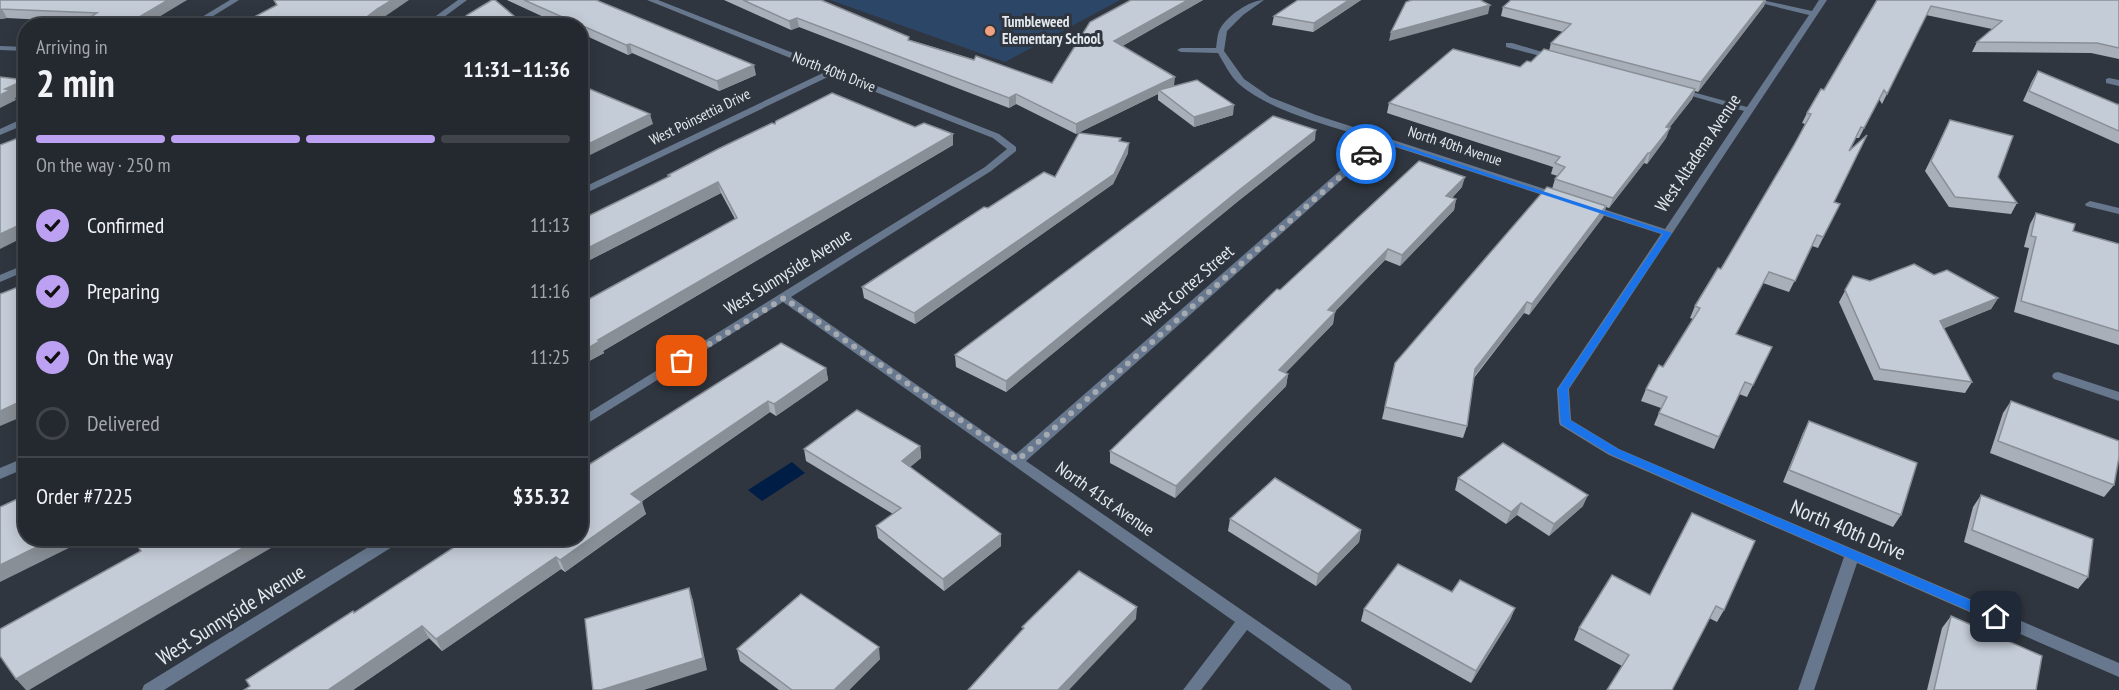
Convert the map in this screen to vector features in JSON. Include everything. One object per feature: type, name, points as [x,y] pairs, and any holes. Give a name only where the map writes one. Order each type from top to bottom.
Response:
[{"type":"street","points":[[205,18],[235,0]]},
{"type":"street","points":[[437,18],[463,0]]},
{"type":"street","name":"North 40th Drive","points":[[651,0],[996,136],[1013,149]]},
{"type":"street","points":[[1181,50],[1220,51],[1223,30],[1240,13],[1260,0]]},
{"type":"street","points":[[1752,0],[1814,14]]},
{"type":"street","name":"West Altadena Avenue","points":[[1565,422],[1563,389],[1823,0]]},
{"type":"street","points":[[1509,45],[1567,60]]},
{"type":"street","points":[[0,48],[18,49]]},
{"type":"street","name":"North 40th Avenue","points":[[1220,51],[1240,81],[1267,99],[1313,117],[1569,201]]},
{"type":"street","name":"West Poinsettia Drive","points":[[588,189],[833,71]]},
{"type":"street","points":[[2109,81],[2119,83]]},
{"type":"street","points":[[1670,88],[1750,110]]},
{"type":"street","points":[[0,132],[18,124]]},
{"type":"street","name":"West Cortez Street","points":[[1018,460],[1382,139]]},
{"type":"street","name":"West Sunnyside Avenue","points":[[588,419],[988,170],[1013,149]]},
{"type":"street","points":[[1580,204],[1668,233]]},
{"type":"street","points":[[2090,204],[2119,211]]},
{"type":"street","points":[[0,279],[18,271]]},
{"type":"street","name":"North 41st Avenue","points":[[784,298],[1344,690]]},
{"type":"street","points":[[2058,376],[2119,397]]},
{"type":"street","name":"North 40th Drive","points":[[1565,422],[1614,452],[2119,670]]},
{"type":"street","points":[[0,474],[18,466]]},
{"type":"street","name":"West Sunnyside Avenue","points":[[150,690],[382,546]]},
{"type":"street","points":[[1806,690],[1852,555]]},
{"type":"street","points":[[1191,690],[1245,621]]},
{"type":"shaded area","name":"Tumbleweed Elementary School","points":[[830,0],[1120,0],[1005,62]]},
{"type":"shaded area","points":[[792,462],[805,473],[762,501],[748,490]]},
{"type":"building","points":[[0,0],[168,0],[138,18],[89,18],[97,13],[0,9]]},
{"type":"building","points":[[274,0],[392,0],[365,18],[252,18],[277,5]]},
{"type":"building","points":[[495,0],[516,18],[464,18]]},
{"type":"building","points":[[524,0],[596,0],[754,65],[717,81],[588,28],[588,18],[565,18]]},
{"type":"building","points":[[743,0],[821,0],[909,37],[908,40],[974,60],[976,56],[1052,83],[1090,22],[1131,0],[1188,0],[1114,41],[1175,77],[1076,124],[1016,94],[1009,98],[797,18],[789,21]]},
{"type":"building","points":[[1298,0],[1349,0],[1314,23],[1274,16]]},
{"type":"building","points":[[1412,0],[1480,0],[1490,5],[1391,32],[1406,2]]},
{"type":"building","points":[[1511,0],[1765,0],[1701,82],[1551,43],[1571,24],[1503,7]]},
{"type":"building","points":[[1877,0],[2119,0],[2119,48],[2097,43],[1977,42],[2002,21],[1931,6],[1887,94],[1884,90],[1849,151],[1867,135],[1834,202],[1840,204],[1823,237],[1817,235],[1795,281],[1769,272],[1736,334],[1772,347],[1753,385],[1745,382],[1719,437],[1659,413],[1667,397],[1646,389],[1659,365],[1663,367],[1700,308],[1695,306],[1718,268],[1721,269],[1793,147],[1811,114],[1807,113],[1821,89],[1824,90]]},
{"type":"building","points":[[1453,49],[1520,67],[1527,61],[1531,62],[1544,49],[1695,89],[1666,127],[1670,128],[1613,198],[1555,179],[1565,167],[1555,163],[1560,157],[1389,103]]},
{"type":"building","points":[[2038,71],[2119,105],[2119,131],[2029,91]]},
{"type":"building","points":[[0,77],[18,79],[18,83],[5,89],[10,90],[0,95]]},
{"type":"building","points":[[1197,80],[1234,105],[1194,117],[1159,90]]},
{"type":"building","points":[[588,88],[650,114],[588,144]]},
{"type":"building","points":[[832,93],[915,127],[924,123],[953,134],[598,340],[600,341],[588,348],[588,300],[737,218],[718,182],[588,248],[588,216],[670,176],[668,175],[718,149],[772,123],[775,124],[776,121]]},
{"type":"building","points":[[1273,116],[1316,130],[1006,381],[955,355]]},
{"type":"building","points":[[1950,120],[2013,136],[1998,177],[2017,203],[1955,197],[1931,161]]},
{"type":"building","points":[[1079,133],[1121,138],[1119,141],[1129,143],[1114,174],[914,313],[862,287],[984,207],[988,208],[1044,172],[1055,177]]},
{"type":"building","points":[[18,138],[18,226],[0,234],[0,145]]},
{"type":"building","points":[[1419,161],[1465,177],[1446,196],[1456,199],[1402,255],[1388,249],[1328,310],[1335,312],[1279,370],[1288,374],[1176,486],[1110,451],[1277,289],[1280,290]]},
{"type":"building","points":[[1547,187],[1606,206],[1532,304],[1527,302],[1475,369],[1467,426],[1385,407],[1395,363]]},
{"type":"building","points":[[2036,213],[2075,224],[2073,231],[2119,244],[2119,331],[2021,301],[2036,237],[2031,236]]},
{"type":"building","points":[[1914,264],[1934,275],[1947,270],[1998,298],[1940,321],[1972,382],[1880,369],[1845,290],[1853,276],[1870,281]]},
{"type":"building","points":[[18,287],[18,403],[0,411],[0,294]]},
{"type":"building","points":[[781,343],[826,368],[774,404],[768,401],[631,494],[642,502],[588,540],[588,462],[590,464]]},
{"type":"building","points":[[2011,401],[2119,441],[2119,457],[2114,485],[1998,441]]},
{"type":"building","points":[[857,410],[920,446],[902,461],[1001,534],[943,579],[876,526],[901,508],[804,449]]},
{"type":"building","points":[[1809,421],[1917,463],[1901,515],[1789,470]]},
{"type":"building","points":[[1503,443],[1588,495],[1554,524],[1521,503],[1511,512],[1458,478]]},
{"type":"building","points":[[1275,478],[1361,530],[1318,574],[1230,519]]},
{"type":"building","points":[[1981,495],[2093,539],[2088,577],[1972,530]]},
{"type":"building","points":[[18,499],[18,546],[39,546],[0,565],[0,507]]},
{"type":"building","points":[[1692,513],[1755,541],[1724,610],[1716,606],[1672,690],[1607,690],[1629,655],[1579,628],[1612,575],[1650,595]]},
{"type":"building","points":[[138,546],[246,546],[16,679],[0,656],[0,629],[141,551]]},
{"type":"building","points":[[456,546],[580,546],[560,560],[556,557],[436,639],[422,626],[328,690],[244,690],[250,686],[246,680],[353,611],[354,613]]},
{"type":"building","points":[[1398,564],[1452,592],[1460,580],[1515,608],[1476,671],[1364,609]]},
{"type":"building","points":[[1079,571],[1137,607],[1058,690],[968,690],[1024,628],[1022,627]]},
{"type":"building","points":[[689,588],[703,658],[601,690],[593,690],[585,619]]},
{"type":"building","points":[[801,594],[879,647],[834,690],[792,690],[737,649]]},
{"type":"building","points":[[1951,616],[2042,656],[2036,690],[1934,690]]},
{"type":"way so far","points":[[682,361],[784,298],[1018,460],[1366,154]]},
{"type":"place","name":"Tumbleweed Elementary School","points":[[990,31]]},
{"type":"route","points":[[1366,154],[1382,139],[1668,233],[1563,389],[1565,422],[1614,452],[1996,617]]}]
